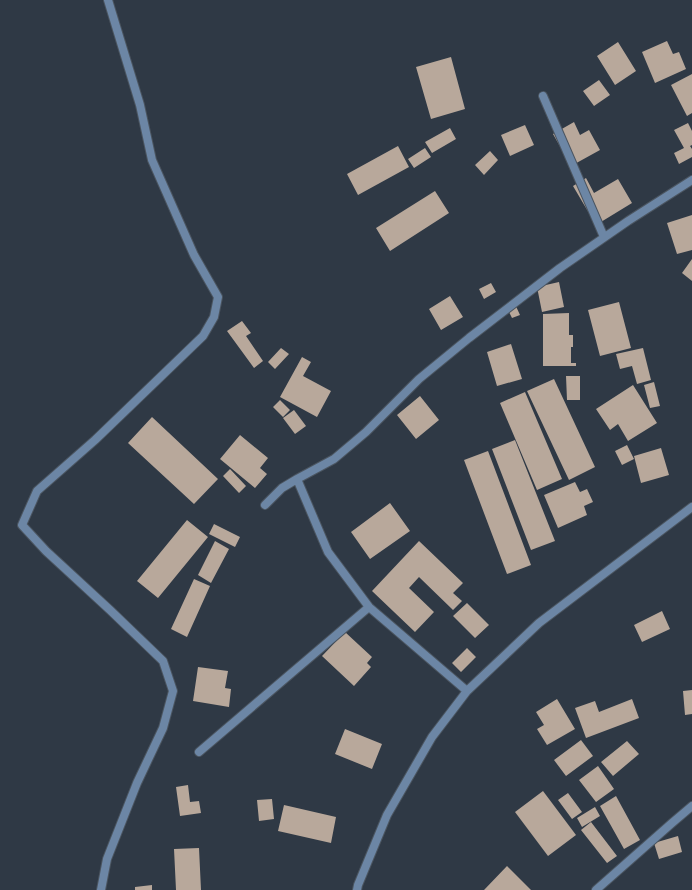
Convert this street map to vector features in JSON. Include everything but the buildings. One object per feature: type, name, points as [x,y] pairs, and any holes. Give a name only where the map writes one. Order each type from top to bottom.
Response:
[{"type":"street","points":[[101,890],[108,859],[137,783],[163,728],[173,690],[163,661],[46,551],[22,525],[38,491],[96,440],[202,336],[214,317],[218,297],[194,255],[152,160],[140,104],[108,0]]},
{"type":"street","points":[[543,96],[604,237]]},
{"type":"street","points":[[265,505],[282,488],[334,459],[366,432],[419,379],[469,338],[560,268],[604,237],[692,180]]},
{"type":"street","points":[[297,479],[328,552],[368,607],[467,691]]},
{"type":"street","points":[[357,890],[387,815],[432,737],[467,691],[539,623],[692,507]]},
{"type":"street","points":[[199,752],[368,607]]},
{"type":"street","points":[[596,890],[692,806]]}]
